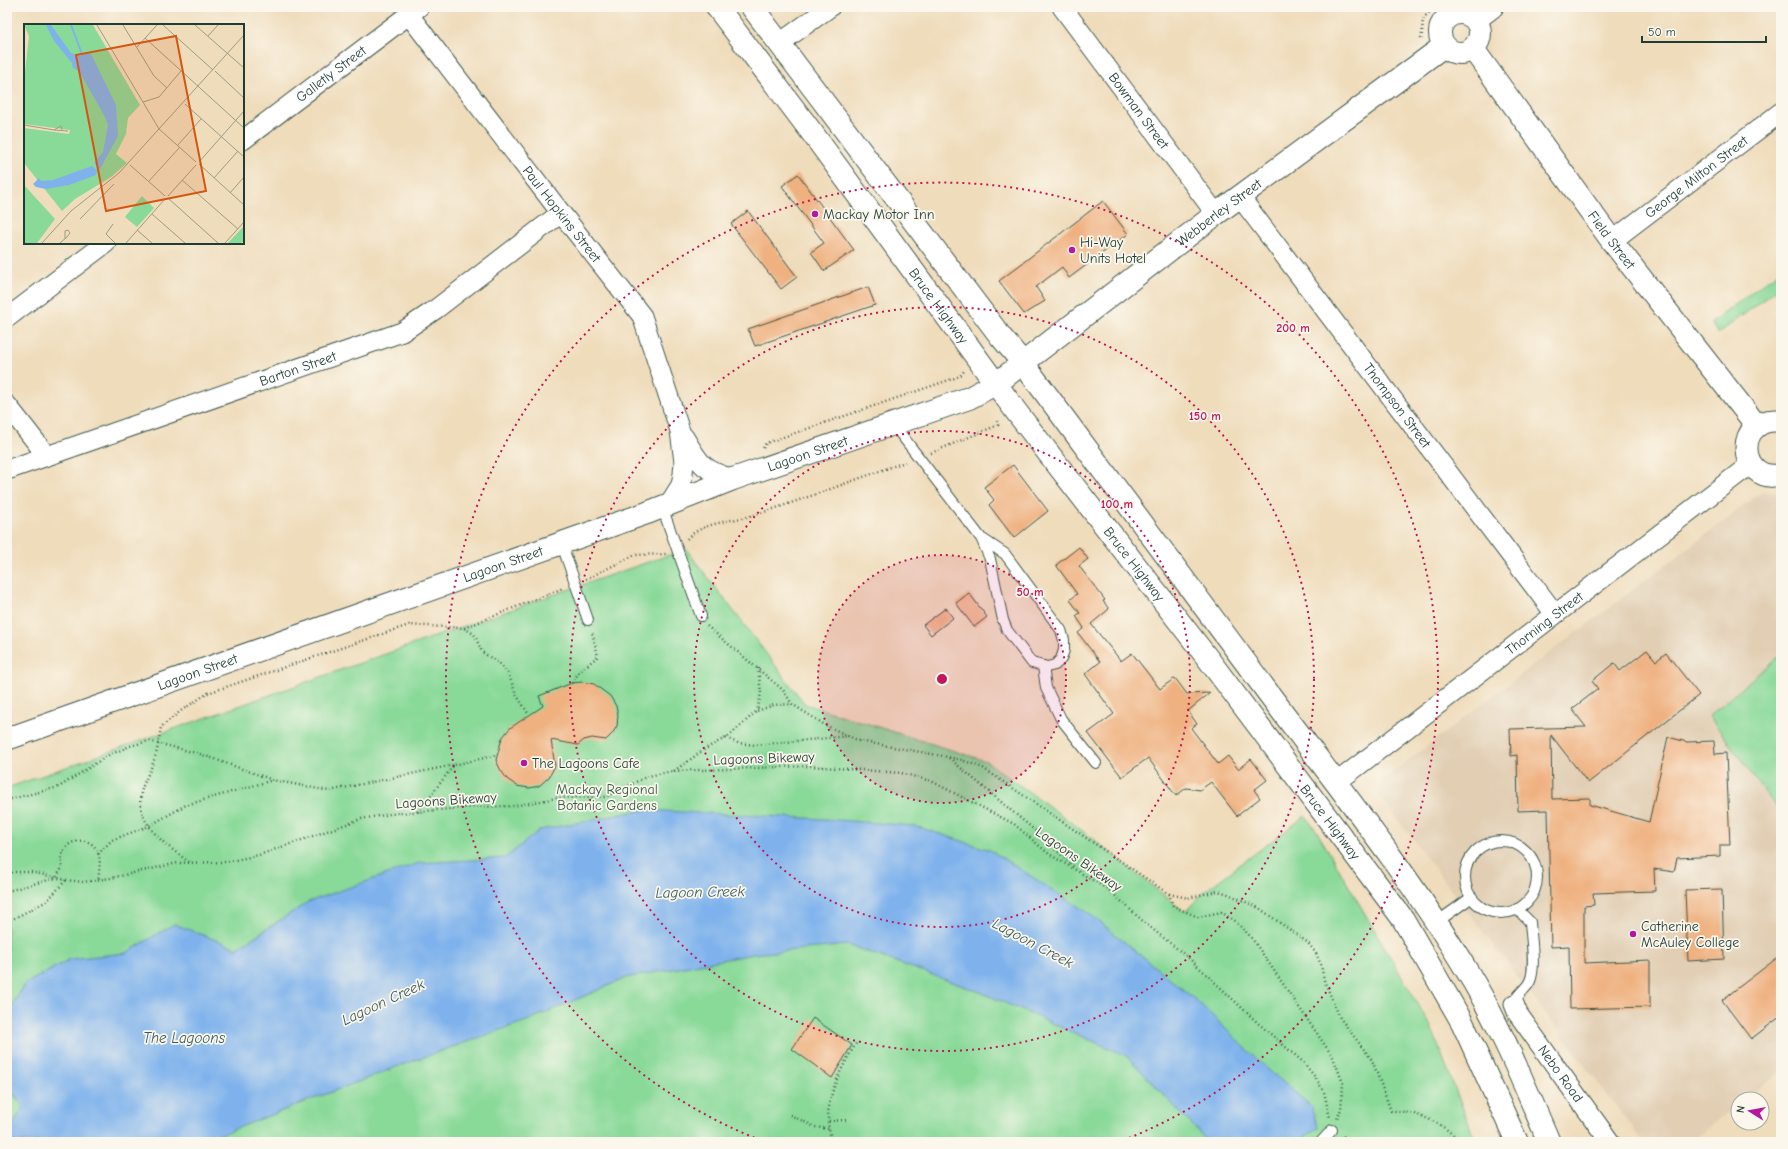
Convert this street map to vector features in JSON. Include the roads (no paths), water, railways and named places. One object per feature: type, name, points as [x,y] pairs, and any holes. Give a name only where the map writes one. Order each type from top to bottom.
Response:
[{"type":"main road","name":"Bruce Highway","points":[[717,7],[1023,420],[1209,660],[1403,919],[1462,1022],[1517,1142]]},
{"type":"main road","name":"Bruce Highway","points":[[752,7],[1001,337],[1023,363],[1281,710],[1337,782],[1416,890],[1469,973],[1513,1058],[1549,1142]]},
{"type":"main road","points":[[1438,11],[1470,15],[1484,13],[1479,25],[1480,38],[1473,49],[1461,54],[1455,53],[1444,46],[1441,40],[1441,26],[1438,11]]},
{"type":"main road","name":"Webberley Street","points":[[997,383],[1216,214],[1444,46]]},
{"type":"main road","name":"Field Street","points":[[1473,49],[1612,241],[1756,426]]},
{"type":"main road","name":"Lagoon Street","points":[[7,739],[666,505],[733,479],[977,395],[997,383]]},
{"type":"main road","points":[[1781,421],[1764,422],[1756,426],[1746,441],[1746,451],[1751,464],[1761,473],[1770,476],[1781,475]]},
{"type":"street","points":[[780,43],[830,7]]},
{"type":"street","name":"Bowman Street","points":[[1062,7],[1216,214]]},
{"type":"street","name":"Galletly Street","points":[[244,139],[414,11]]},
{"type":"street","name":"Paul Hopkins Street","points":[[414,11],[561,213],[642,316],[680,431],[684,462],[681,485],[666,505]]},
{"type":"street","name":"George Milton Street","points":[[1612,241],[1781,112]]},
{"type":"street","name":"Thompson Street","points":[[1240,197],[1555,614]]},
{"type":"street","name":"Barton Street","points":[[7,470],[402,332],[442,304],[561,213]]},
{"type":"street","points":[[7,318],[105,244]]},
{"type":"street","points":[[7,405],[46,456]]},
{"type":"street","name":"Paul Hopkins Street","points":[[680,431],[700,463],[713,473],[733,479]]},
{"type":"street","name":"Thorning Street","points":[[1337,782],[1751,464]]},
{"type":"street","name":"Nebo Road","points":[[1514,1004],[1518,1014],[1610,1142]]},
{"type":"lane","points":[[892,424],[981,538],[990,559],[1003,620],[1007,630],[1032,663],[1043,666],[1055,665],[1062,659],[1064,650],[1064,640],[1061,630],[1004,554],[981,538]]},
{"type":"lane","points":[[666,505],[677,550],[701,616]]},
{"type":"lane","points":[[561,542],[588,620]]},
{"type":"lane","points":[[1043,666],[1046,688],[1061,719],[1096,763]]},
{"type":"lane","points":[[1502,840],[1514,843],[1529,854],[1537,871],[1534,892],[1527,902],[1516,909],[1500,913],[1488,910],[1477,904],[1472,897],[1466,883],[1466,870],[1470,858],[1478,849],[1489,843],[1502,840]]},
{"type":"lane","points":[[1436,922],[1472,897]]},
{"type":"lane","points":[[1514,1004],[1517,997],[1529,983],[1532,969],[1530,922],[1516,909]]},
{"type":"lane","points":[[1321,1142],[1332,1130]]},
{"type":"water","name":"The Lagoons","points":[[643,810],[824,819],[915,826],[990,850],[1090,914],[1197,1001],[1264,1066],[1311,1106],[1318,1127],[1298,1142],[1208,1142],[1127,1056],[980,992],[848,945],[753,954],[626,978],[529,1020],[407,1063],[201,1142],[7,1142],[7,1135],[23,1107],[7,1084],[7,1014],[25,984],[70,959],[126,953],[174,924],[237,948],[308,902],[419,863],[505,858],[540,830]]},
{"type":"place","name":"Mackay Motor Inn","points":[[815,214]]},
{"type":"place","name":"Hi-Way Units Hotel","points":[[1072,250]]},
{"type":"place","name":"The Lagoons Cafe","points":[[524,763]]},
{"type":"place","name":"Catherine McAuley College","points":[[1633,934]]},
{"type":"park label","name":"Mackay Regional Botanic Gardens","points":[[607,798]]},
{"type":"water label","name":"Lagoon Creek","points":[[700,892]]},
{"type":"water label","name":"Lagoon Creek","points":[[1033,943]]},
{"type":"water label","name":"Lagoon Creek","points":[[383,1002]]}]
